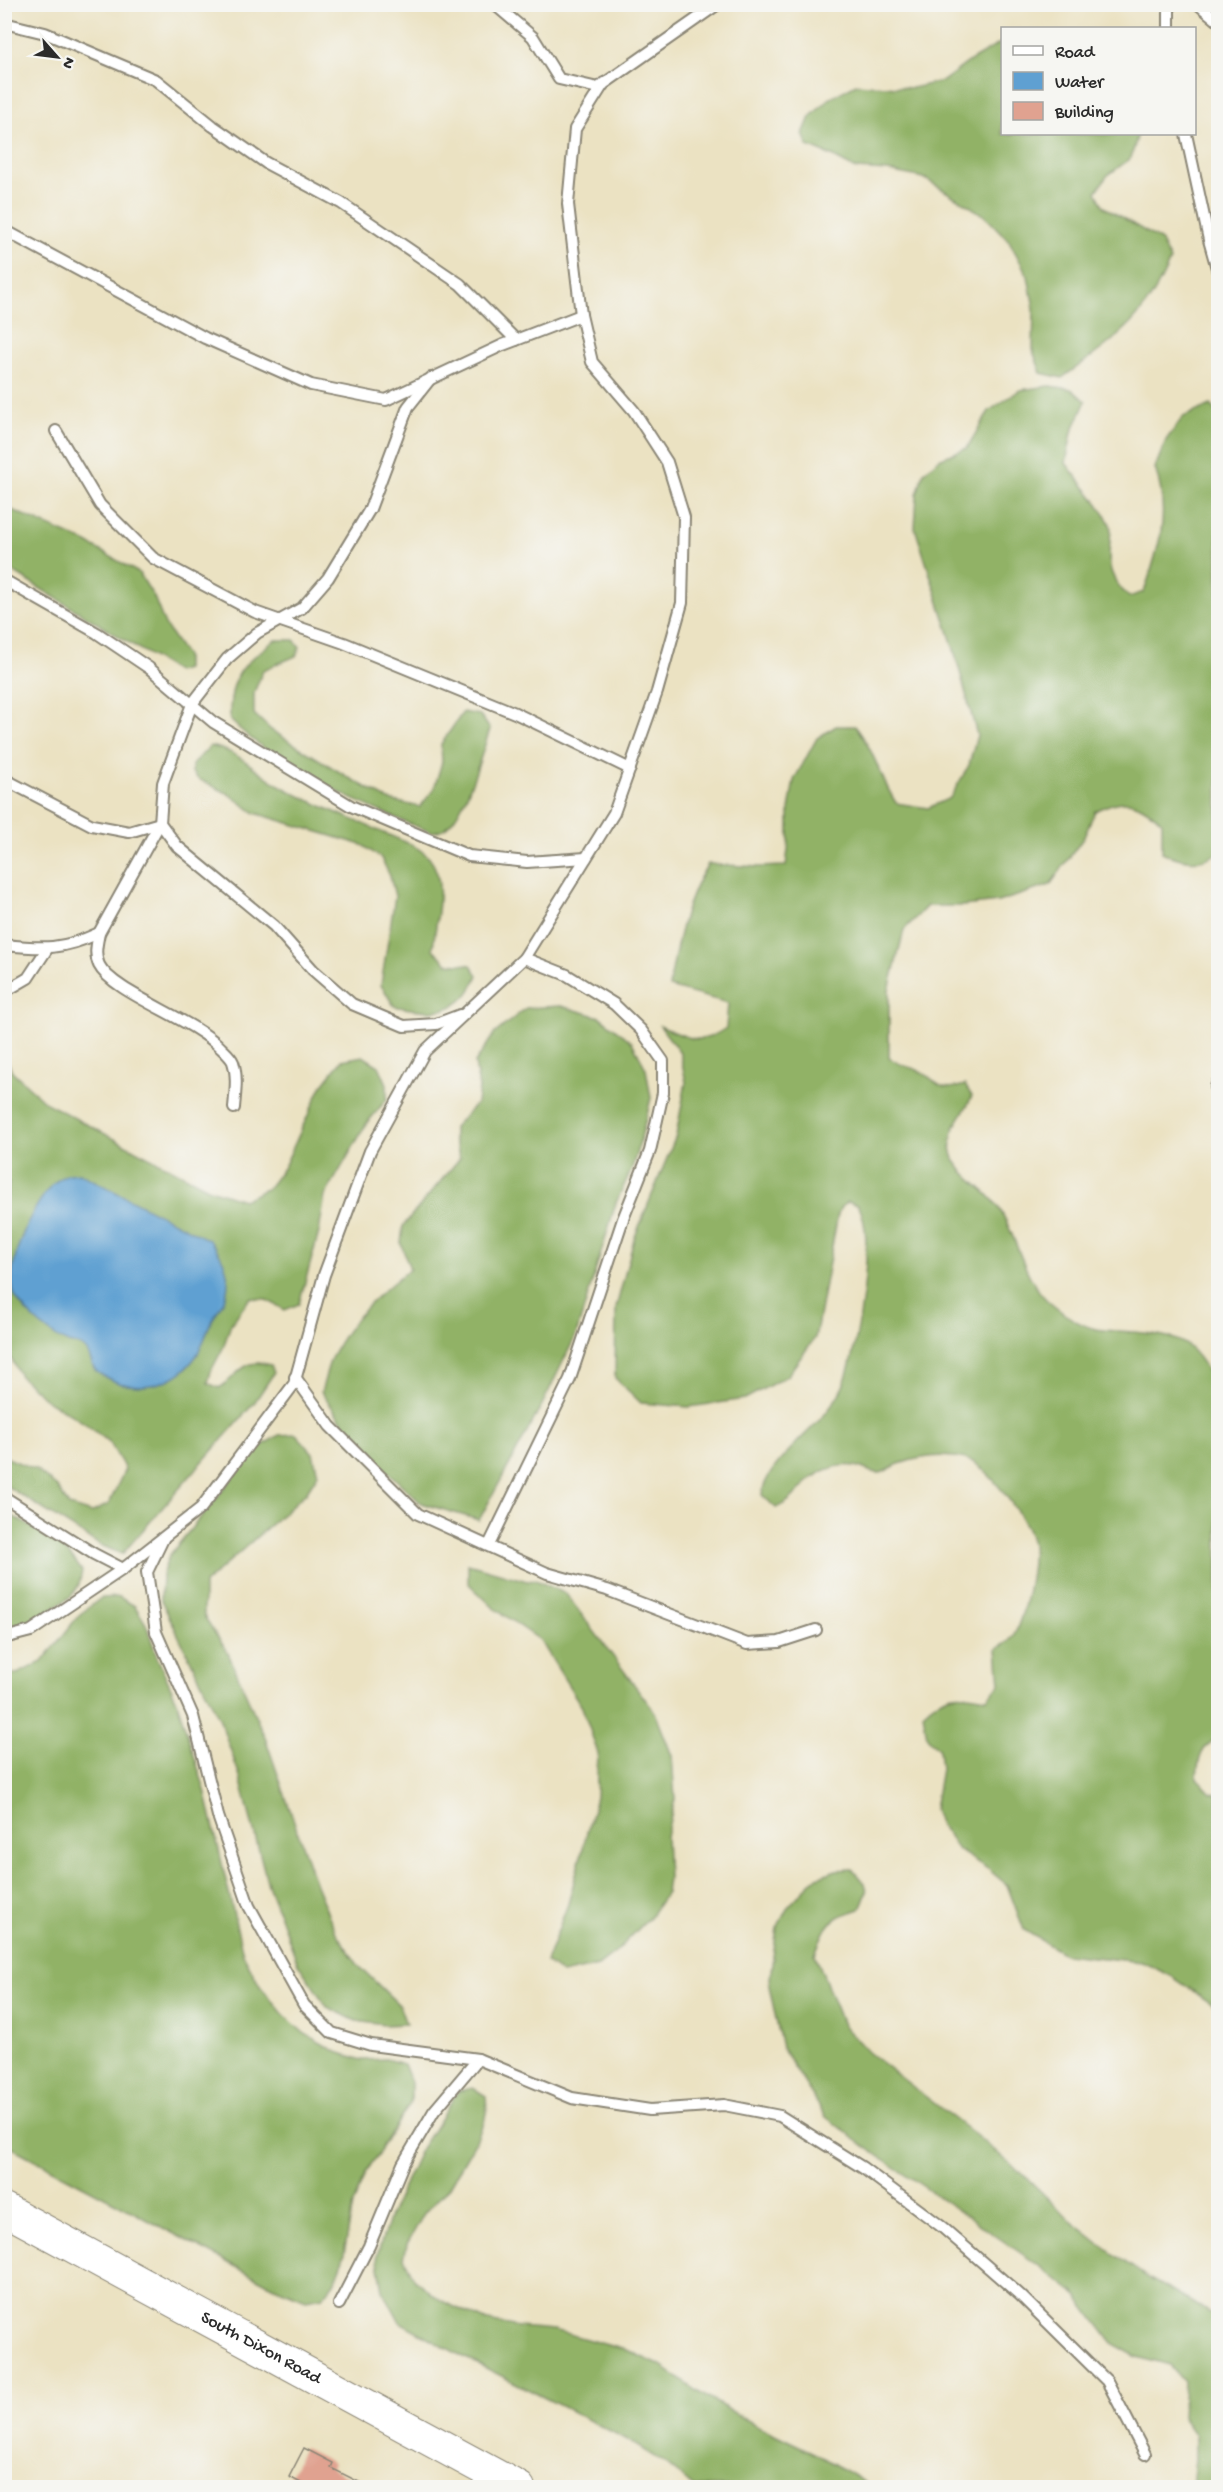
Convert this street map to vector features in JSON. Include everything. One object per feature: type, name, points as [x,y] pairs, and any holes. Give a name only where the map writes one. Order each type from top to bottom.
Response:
[{"type":"main road","name":"South Dixon Road","points":[[4,2210],[519,2487]]},
{"type":"lane","points":[[410,4],[418,4]]},
{"type":"lane","points":[[494,4],[533,37],[559,79],[598,88],[714,6]]},
{"type":"lane","points":[[1169,4],[1169,27]]},
{"type":"lane","points":[[1198,4],[1218,21]]},
{"type":"lane","points":[[4,23],[45,33],[156,80],[213,126],[266,163],[341,203],[450,277],[516,340]]},
{"type":"lane","points":[[4,1638],[31,1631],[123,1569],[201,1508],[294,1384],[324,1275],[370,1151],[425,1051],[524,958],[614,813],[657,692],[682,603],[684,517],[667,462],[634,411],[592,362],[581,315],[568,204],[575,129],[604,83]]},
{"type":"lane","points":[[1186,135],[1218,272]]},
{"type":"lane","points":[[4,230],[206,338],[311,386],[386,400],[516,340],[581,315]]},
{"type":"lane","points":[[234,1108],[236,1082],[233,1061],[213,1040],[169,1012],[114,982],[100,966],[96,952],[99,933],[160,823],[163,783],[192,704],[227,659],[257,633],[302,608],[328,578],[370,509],[408,407],[431,378]]},
{"type":"lane","points":[[56,431],[100,505],[153,558],[255,612],[344,643],[515,713],[630,769]]},
{"type":"lane","points":[[4,580],[97,633],[149,668],[213,722],[351,806],[469,856],[527,862],[586,858]]},
{"type":"lane","points":[[4,779],[93,825],[129,832],[160,823]]},
{"type":"lane","points":[[160,823],[177,846],[274,926],[314,970],[352,1004],[404,1026],[436,1024],[464,1014]]},
{"type":"lane","points":[[4,945],[47,949],[81,941],[99,933]]},
{"type":"lane","points":[[4,992],[28,978],[47,949]]},
{"type":"lane","points":[[489,1545],[570,1379],[623,1219],[650,1151],[663,1093],[663,1062],[634,1024],[614,1004],[567,975],[524,958]]},
{"type":"lane","points":[[296,1377],[330,1426],[418,1514],[547,1573],[607,1590],[747,1644],[779,1642],[816,1630]]},
{"type":"lane","points":[[4,1497],[94,1554],[123,1569]]},
{"type":"lane","points":[[164,1536],[147,1572],[156,1632],[193,1716],[218,1816],[249,1906],[304,2005],[332,2033],[372,2045],[478,2058],[572,2098],[650,2110],[724,2105],[780,2116],[863,2168],[942,2228],[1020,2295],[1107,2381],[1145,2454]]},
{"type":"lane","points":[[339,2304],[369,2246],[403,2164],[434,2111],[478,2058]]},
{"type":"green space","points":[[1001,43],[1001,135],[1138,135],[1131,158],[1107,176],[1096,192],[1104,207],[1160,240],[1170,260],[1139,315],[1112,340],[1062,378],[1041,373],[1033,351],[1034,308],[1028,276],[1009,241],[984,215],[924,178],[888,171],[856,169],[808,146],[803,134],[810,117],[830,98],[856,84],[912,88],[943,81]]},
{"type":"green space","points":[[1049,386],[1071,389],[1086,401],[1072,432],[1066,463],[1100,507],[1110,524],[1110,566],[1114,579],[1129,597],[1144,592],[1158,545],[1163,516],[1160,485],[1155,468],[1166,440],[1183,417],[1211,405],[1218,413],[1218,853],[1204,859],[1190,860],[1176,858],[1162,852],[1162,821],[1138,805],[1130,802],[1115,803],[1095,811],[1084,837],[1050,885],[998,902],[963,906],[927,906],[904,930],[889,990],[889,1058],[923,1073],[941,1086],[947,1088],[965,1085],[972,1096],[954,1128],[951,1142],[952,1153],[963,1172],[997,1205],[1032,1281],[1049,1302],[1083,1325],[1096,1329],[1145,1333],[1181,1342],[1195,1352],[1203,1364],[1218,1398],[1218,1738],[1204,1749],[1198,1765],[1197,1778],[1211,1793],[1218,1794],[1218,2008],[1171,1976],[1142,1962],[1064,1954],[1024,1930],[1007,1885],[988,1869],[958,1850],[939,1823],[934,1809],[941,1769],[939,1750],[927,1737],[923,1713],[939,1700],[952,1695],[987,1698],[1000,1684],[997,1649],[1009,1641],[1014,1633],[1030,1580],[1032,1545],[1029,1535],[1010,1500],[992,1479],[975,1463],[962,1458],[946,1456],[906,1462],[879,1473],[852,1466],[831,1468],[815,1476],[789,1501],[776,1508],[762,1495],[764,1485],[778,1463],[826,1413],[840,1393],[845,1381],[860,1318],[866,1265],[866,1241],[858,1205],[848,1202],[841,1207],[838,1214],[815,1338],[787,1376],[745,1399],[689,1407],[641,1403],[615,1378],[616,1308],[634,1239],[676,1136],[686,1082],[680,1053],[660,1026],[694,1039],[717,1034],[726,1028],[728,1003],[669,987],[682,923],[693,893],[708,864],[786,866],[789,810],[794,780],[817,738],[836,726],[855,726],[867,744],[896,803],[928,808],[950,798],[969,765],[977,735],[953,646],[915,528],[917,494],[924,472],[939,459],[967,448],[989,411],[1020,390]]},
{"type":"green space","points":[[5,507],[87,543],[139,573],[154,597],[165,625],[186,656],[186,669],[177,672],[5,567]]},
{"type":"green space","points":[[275,640],[294,640],[300,647],[296,656],[263,670],[254,693],[254,714],[271,730],[389,800],[420,807],[434,789],[442,762],[441,744],[463,712],[480,715],[490,729],[466,797],[452,821],[445,828],[431,832],[324,785],[273,755],[230,720],[232,693],[239,673],[253,657]]},
{"type":"green space","points":[[210,746],[239,757],[294,793],[410,844],[426,854],[435,869],[439,891],[433,949],[447,963],[471,965],[478,975],[463,999],[444,1009],[433,1011],[394,1006],[381,985],[395,896],[390,876],[381,858],[362,845],[255,813],[227,793],[198,779],[192,772],[192,765]]},
{"type":"green space","points":[[561,1006],[600,1017],[632,1042],[646,1069],[651,1098],[632,1168],[616,1203],[576,1335],[542,1405],[479,1520],[421,1503],[358,1444],[321,1392],[332,1356],[347,1331],[376,1298],[410,1269],[401,1244],[403,1226],[460,1158],[454,1140],[454,1127],[477,1103],[479,1088],[475,1063],[494,1034],[526,1008]]},
{"type":"green space","points":[[4,1053],[12,1071],[46,1103],[210,1189],[243,1200],[268,1188],[284,1167],[321,1087],[342,1060],[363,1056],[379,1066],[387,1084],[387,1099],[367,1123],[325,1196],[319,1232],[299,1304],[285,1310],[265,1299],[250,1298],[231,1324],[208,1383],[219,1388],[247,1365],[254,1363],[271,1365],[274,1373],[254,1403],[122,1554],[98,1544],[5,1485],[5,1457],[36,1470],[57,1487],[69,1506],[91,1513],[109,1504],[125,1469],[110,1443],[83,1422],[48,1401],[20,1376],[5,1346],[4,1211],[9,1183],[4,1178]]},
{"type":"green space","points":[[296,1434],[313,1453],[318,1474],[306,1493],[204,1584],[204,1616],[228,1653],[266,1740],[316,1885],[336,1933],[358,1965],[399,2005],[406,2024],[384,2025],[356,2021],[327,2007],[298,1964],[268,1885],[239,1774],[220,1720],[161,1600],[162,1575],[169,1556],[256,1449],[279,1435]]},
{"type":"green space","points":[[5,1512],[57,1544],[82,1571],[79,1585],[71,1596],[32,1624],[5,1632]]},
{"type":"green space","points":[[468,1564],[527,1581],[536,1580],[566,1594],[655,1712],[672,1756],[675,1799],[666,1836],[668,1878],[666,1893],[650,1917],[616,1952],[598,1966],[562,1974],[546,1962],[568,1904],[596,1797],[598,1753],[582,1707],[540,1640],[495,1609],[468,1583]]},
{"type":"green space","points":[[119,1597],[135,1606],[146,1624],[157,1657],[176,1699],[205,1790],[243,1954],[260,1986],[284,2015],[305,2034],[337,2052],[362,2060],[386,2059],[404,2064],[411,2082],[411,2102],[365,2174],[353,2205],[342,2264],[334,2283],[323,2297],[306,2300],[272,2286],[5,2144],[5,1674],[17,1674],[42,1662],[79,1615],[101,1598]]},
{"type":"green space","points":[[852,1869],[862,1879],[867,1891],[866,1896],[860,1909],[830,1923],[815,1954],[843,2025],[868,2052],[983,2141],[1024,2175],[1070,2220],[1109,2251],[1150,2279],[1218,2317],[1218,2487],[1192,2487],[1195,2435],[1182,2417],[1184,2382],[1170,2366],[1137,2357],[1112,2343],[1074,2292],[826,2117],[782,2048],[769,1986],[777,1928],[788,1907],[815,1878],[836,1870]]},
{"type":"green space","points":[[473,2088],[486,2096],[487,2114],[477,2139],[448,2189],[425,2212],[407,2244],[404,2258],[415,2280],[442,2301],[483,2320],[518,2327],[554,2330],[629,2351],[659,2365],[708,2398],[756,2425],[820,2456],[873,2487],[694,2487],[666,2464],[626,2439],[400,2322],[383,2290],[377,2255],[391,2213],[420,2150],[458,2091]]},
{"type":"water","points":[[79,1173],[209,1240],[223,1262],[228,1278],[226,1294],[211,1322],[201,1348],[188,1366],[165,1381],[139,1386],[112,1381],[94,1368],[89,1354],[82,1346],[68,1343],[46,1329],[26,1311],[16,1298],[12,1285],[13,1269],[17,1250],[34,1211],[55,1182],[67,1174]]},
{"type":"building","points":[[304,2448],[333,2463],[331,2468],[369,2487],[309,2487],[289,2477]]}]
